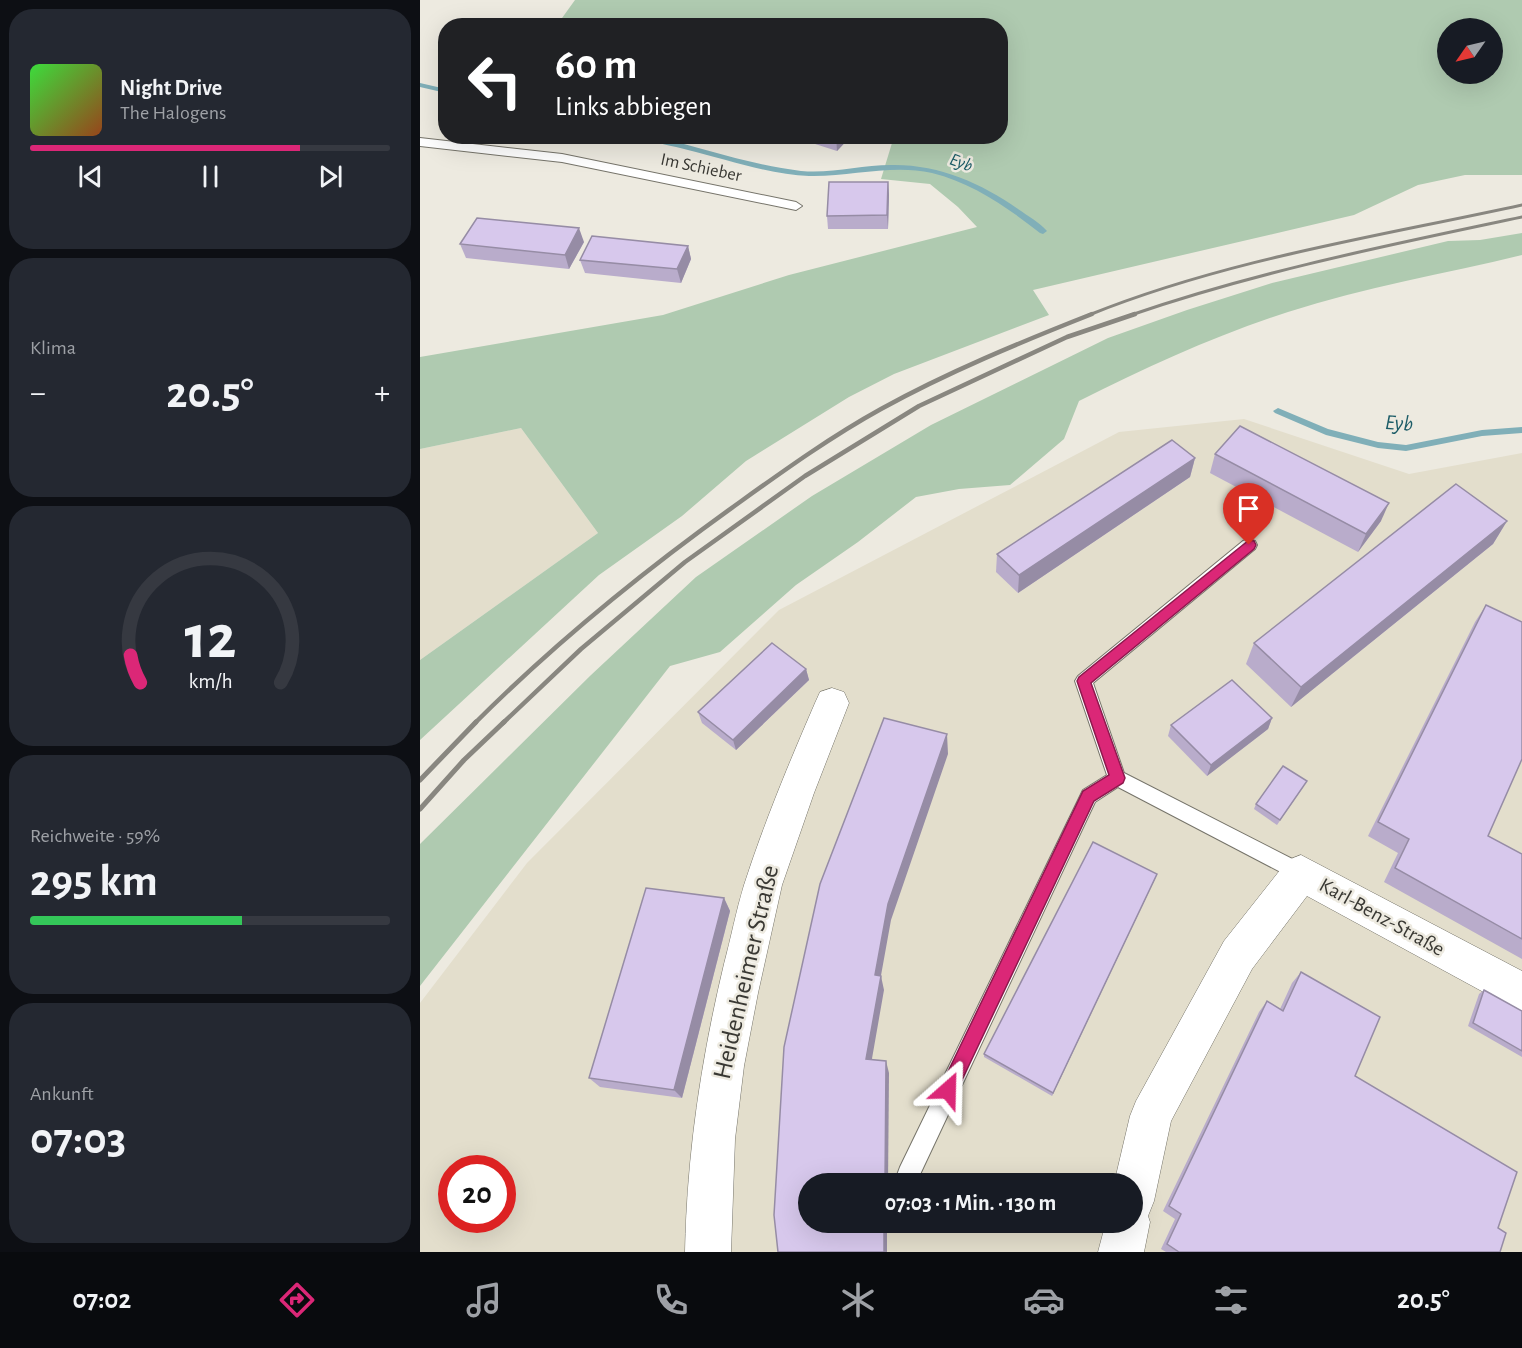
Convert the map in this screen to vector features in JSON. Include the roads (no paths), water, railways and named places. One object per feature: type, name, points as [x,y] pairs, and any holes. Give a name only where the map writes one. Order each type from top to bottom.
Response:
[{"type":"street","name":"Heidenheimer Straße","points":[[708,1252],[707,1197],[716,1102],[737,991],[766,877],[797,786],[832,703]]},
{"type":"street","name":"Karl-Benz-Straße","points":[[1138,1173],[1151,1116],[1203,1016],[1238,955],[1301,873],[1522,993]]},
{"type":"street","points":[[1121,1252],[1125,1233]]},
{"type":"lane","name":"Im Schieber","points":[[420,142],[562,158],[796,206]]},
{"type":"lane","points":[[1249,545],[1084,681],[1117,778],[1301,873]]},
{"type":"lane","points":[[908,1173],[1089,796],[1117,778]]},
{"type":"waterway","name":"Eyb","points":[[420,85],[438,89]]},
{"type":"waterway","name":"Eyb","points":[[674,144],[800,173],[891,167],[934,171],[973,185],[1009,206],[1043,231]]},
{"type":"waterway","name":"Eyb","points":[[1278,411],[1326,432],[1378,445],[1406,448],[1482,433],[1522,430]]},
{"type":"railway","points":[[1089,315],[1195,279],[1249,264],[1522,205]]},
{"type":"railway","points":[[1131,315],[1276,272],[1522,217]]},
{"type":"railway","points":[[476,722],[537,664],[636,580],[705,527],[809,453],[863,419],[932,382],[1092,314]]},
{"type":"railway","points":[[503,723],[581,649],[685,562],[805,476],[919,406],[1067,337],[1135,314]]},
{"type":"railway","points":[[420,780],[476,722]]},
{"type":"railway","points":[[420,809],[464,760],[504,722]]}]
